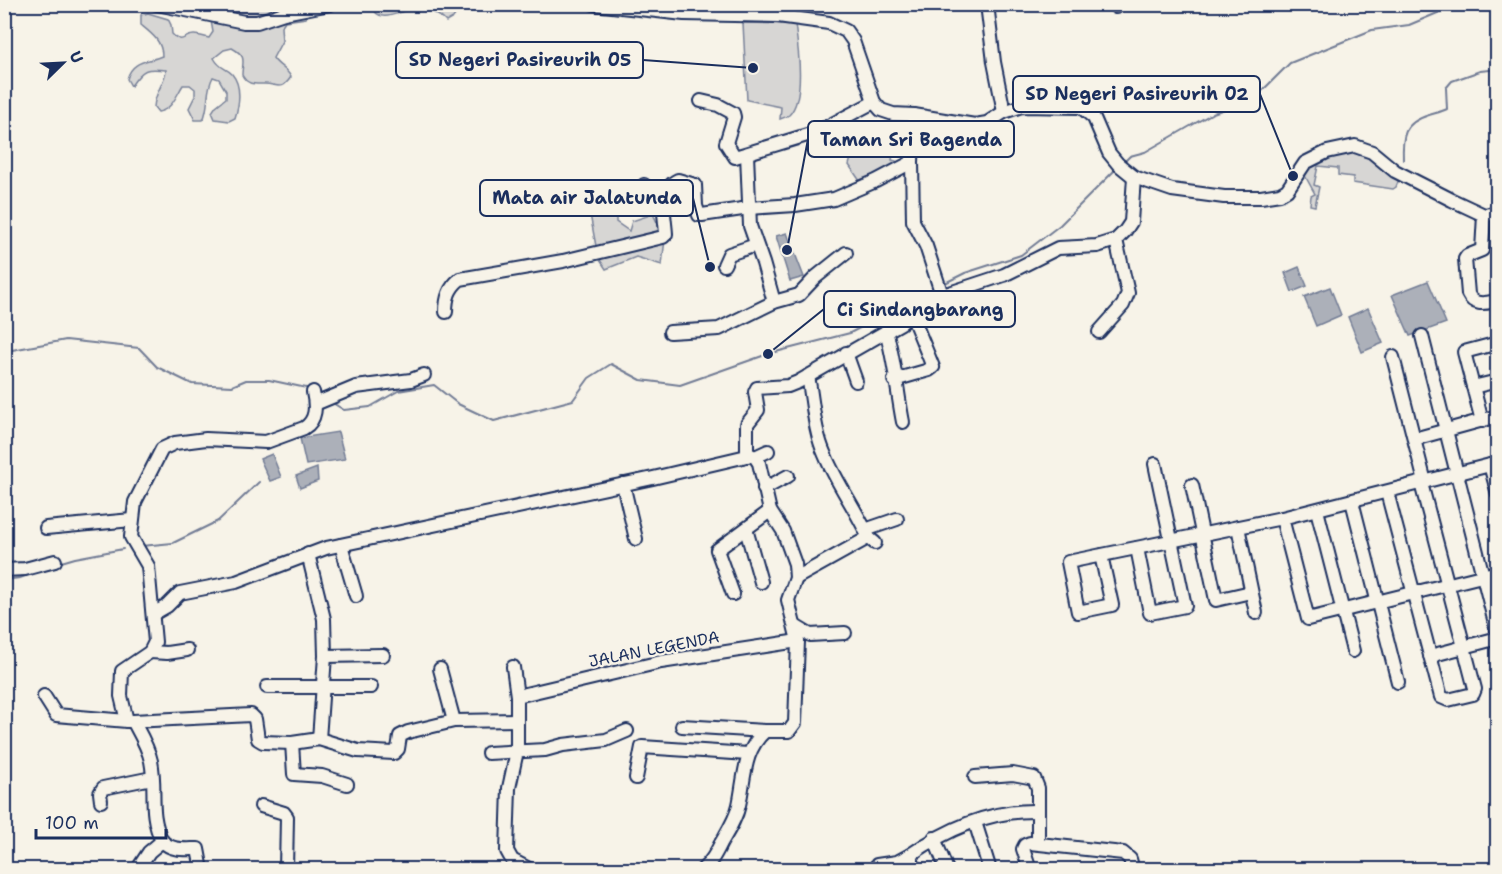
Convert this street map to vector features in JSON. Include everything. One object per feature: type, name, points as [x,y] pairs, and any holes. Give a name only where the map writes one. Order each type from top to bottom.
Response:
[{"type":"street","points":[[157,4],[244,22],[257,22],[283,9],[330,4]]},
{"type":"street","points":[[594,4],[684,14],[778,16],[829,23],[846,31],[853,41],[874,102],[881,110],[913,123],[975,125],[987,123],[1004,112],[1030,105],[1081,107],[1094,118],[1109,153],[1118,164],[1132,175],[1172,190],[1224,197],[1261,197],[1280,194],[1287,190],[1301,167],[1314,158],[1339,148],[1355,146],[1372,152],[1408,178],[1484,215],[1497,213]]},
{"type":"street","points":[[987,4],[994,62],[1004,112]]},
{"type":"street","points":[[701,101],[718,105],[733,113],[734,117],[726,143],[735,157],[817,132],[874,102]]},
{"type":"street","points":[[913,123],[914,221],[926,246],[941,292]]},
{"type":"street","points":[[747,154],[750,226],[774,302]]},
{"type":"street","points":[[446,312],[447,296],[460,279],[563,261],[663,237],[666,234],[665,192],[669,185],[678,180],[695,185],[699,215],[834,199],[912,162]]},
{"type":"street","points":[[682,726],[786,732],[794,726],[798,640],[788,600],[796,578],[795,564],[790,547],[770,510],[759,463],[751,456],[747,424],[758,410],[756,389],[788,386],[808,376],[886,331],[941,292],[1004,275],[1049,251],[1064,247],[1097,246],[1116,240],[1131,222],[1132,175]]},
{"type":"street","points":[[644,185],[646,205],[664,204]]},
{"type":"street","points":[[1484,215],[1482,250],[1465,259],[1468,294],[1475,303],[1497,302]]},
{"type":"street","points":[[1099,332],[1123,305],[1128,293],[1116,240]]},
{"type":"street","points":[[724,265],[729,254],[756,245]]},
{"type":"street","points":[[670,332],[719,328],[774,302],[802,293],[816,277],[846,253]]},
{"type":"street","points":[[894,380],[933,367],[911,314]]},
{"type":"street","points":[[886,331],[894,361],[894,380],[903,422]]},
{"type":"street","points":[[1422,336],[1497,636],[1430,656]]},
{"type":"street","points":[[1482,421],[1464,352],[1497,343]]},
{"type":"street","points":[[846,353],[856,381]]},
{"type":"street","points":[[1387,492],[1442,699],[1448,700],[1473,694],[1475,689],[1446,585],[1414,439],[1393,357]]},
{"type":"street","points":[[202,870],[198,849],[169,847],[162,841],[154,825],[149,753],[130,721],[121,696],[121,675],[125,669],[150,652],[155,642],[148,566],[132,542],[135,502],[149,471],[162,449],[168,445],[206,439],[266,442],[309,425],[320,399],[356,387],[411,380],[424,375]]},
{"type":"street","points":[[808,376],[821,446],[835,476],[870,537]]},
{"type":"street","points":[[1473,387],[1497,381]]},
{"type":"street","points":[[1414,439],[1497,416]]},
{"type":"street","points":[[153,614],[167,606],[180,593],[236,582],[308,554],[341,545],[768,451]]},
{"type":"street","points":[[1137,548],[1150,613],[1185,606],[1155,464]]},
{"type":"street","points":[[1101,555],[1112,605],[1078,612],[1068,562],[1101,555],[1171,541],[1202,534],[1282,518],[1317,510],[1494,464],[1497,494]]},
{"type":"street","points":[[764,489],[788,476]]},
{"type":"street","points":[[623,484],[636,539]]},
{"type":"street","points":[[1192,485],[1216,600],[1251,592]]},
{"type":"street","points":[[1352,501],[1398,682]]},
{"type":"street","points":[[732,594],[717,550],[770,510]]},
{"type":"street","points":[[1317,510],[1353,651]]},
{"type":"street","points":[[1282,518],[1308,620],[1497,572]]},
{"type":"street","points":[[796,578],[870,537],[897,519]]},
{"type":"street","points":[[46,528],[132,520]]},
{"type":"street","points":[[1238,527],[1256,613]]},
{"type":"street","points":[[746,529],[761,582]]},
{"type":"street","points":[[341,545],[356,596]]},
{"type":"street","points":[[308,554],[323,610],[325,656],[319,739]]},
{"type":"street","points":[[4,570],[54,561]]},
{"type":"street","points":[[795,626],[810,635],[845,633]]},
{"type":"street","name":"JALAN LEGENDA","points":[[517,696],[661,662],[798,640]]},
{"type":"street","points":[[150,652],[167,653],[187,650]]},
{"type":"street","points":[[325,656],[383,655]]},
{"type":"street","points":[[513,667],[517,696],[517,751],[508,788],[507,851],[512,860],[531,870]]},
{"type":"street","points":[[440,669],[454,721]]},
{"type":"street","points":[[267,687],[371,687]]},
{"type":"street","points":[[44,696],[56,715],[130,721],[251,715],[255,719],[257,736],[260,741],[292,743],[319,739],[358,751],[394,753],[398,749],[400,736],[404,733],[454,721],[517,720]]},
{"type":"street","points":[[488,753],[545,750],[571,743],[606,740],[627,731]]},
{"type":"street","points":[[702,870],[714,856],[734,821],[748,754],[755,741],[765,731]]},
{"type":"street","points":[[292,743],[294,774],[322,776],[347,784]]},
{"type":"street","points":[[636,778],[642,747],[748,754]]},
{"type":"street","points":[[975,777],[1003,773],[1031,776],[1038,784],[1038,843]]},
{"type":"street","points":[[100,801],[103,788],[152,778]]},
{"type":"street","points":[[261,806],[284,813],[287,817],[286,870]]},
{"type":"street","points":[[875,870],[878,865],[897,862],[910,855],[934,838],[975,822],[1007,812],[1037,811]]},
{"type":"street","points":[[975,822],[990,870]]},
{"type":"street","points":[[934,838],[947,870]]},
{"type":"street","points":[[137,870],[149,852],[162,841]]},
{"type":"street","points":[[1030,870],[1023,849],[1027,843],[1123,852],[1130,859],[1133,870]]},
{"type":"street","points":[[910,855],[915,870]]},
{"type":"shaded area","points":[[372,4],[462,5],[453,18],[446,22],[423,9],[382,16],[374,11]]},
{"type":"shaded area","points":[[174,5],[306,5],[306,18],[285,21],[281,27],[282,41],[273,58],[291,77],[288,82],[279,86],[249,82],[242,75],[242,57],[232,48],[224,50],[214,58],[220,66],[232,74],[237,84],[238,102],[235,118],[229,121],[215,119],[212,112],[226,98],[226,91],[219,79],[213,77],[203,120],[195,120],[189,108],[195,96],[195,89],[190,85],[183,85],[170,105],[158,112],[154,107],[155,101],[166,70],[146,70],[131,86],[127,79],[129,73],[137,65],[162,56],[158,42],[141,25],[141,15],[148,13],[168,19],[172,34],[179,39],[190,35],[209,38],[213,32],[210,15]]},
{"type":"shaded area","points":[[743,23],[795,24],[800,71],[798,97],[786,117],[780,119],[781,107],[747,100]]},
{"type":"shaded area","points":[[879,141],[890,143],[890,148],[894,148],[892,160],[896,161],[896,166],[862,184],[849,165],[852,154],[865,145]]},
{"type":"shaded area","points":[[1355,151],[1367,155],[1399,179],[1396,187],[1393,189],[1353,183],[1353,177],[1338,175],[1338,168],[1318,166],[1314,185],[1319,187],[1315,206],[1310,205],[1311,196],[1315,194],[1303,172],[1326,158]]},
{"type":"shaded area","points":[[587,198],[616,201],[616,222],[629,231],[632,221],[653,214],[665,239],[662,265],[636,257],[606,269],[598,257]]},
{"type":"shaded area","points":[[787,233],[804,277],[790,281],[776,236]]},
{"type":"shaded area","points":[[1299,267],[1307,286],[1292,292],[1285,273]]},
{"type":"shaded area","points":[[1428,281],[1446,323],[1410,336],[1392,295]]},
{"type":"shaded area","points":[[1330,287],[1341,315],[1316,326],[1304,297]]},
{"type":"shaded area","points":[[1368,308],[1383,343],[1362,352],[1348,317]]},
{"type":"shaded area","points":[[338,432],[345,459],[306,465],[300,438]]},
{"type":"shaded area","points":[[272,454],[281,477],[270,481],[260,459]]},
{"type":"shaded area","points":[[317,468],[318,481],[300,488],[296,476]]},
{"type":"waterway","points":[[1124,162],[1130,156],[1145,152],[1213,113],[1254,99],[1290,63],[1372,30],[1409,25],[1459,4]]},
{"type":"waterway","points":[[1403,160],[1404,137],[1409,126],[1420,118],[1447,109],[1446,88],[1452,81],[1480,71],[1490,70]]},
{"type":"waterway","points":[[943,284],[965,273],[1021,255],[1060,225],[1117,168]]},
{"type":"waterway","points":[[331,402],[344,410],[370,407],[398,391],[434,385],[458,404],[494,421],[573,400],[589,378],[611,364],[641,380],[680,385],[768,354],[850,333],[936,288]]},
{"type":"waterway","points":[[12,350],[66,340],[139,348],[157,367],[192,384],[232,386],[246,380],[269,380],[311,389]]},
{"type":"waterway","points":[[141,546],[173,543],[218,521],[259,482]]},
{"type":"waterway","points":[[58,563],[123,549]]},
{"type":"waterway","points":[[4,580],[20,578],[36,572]]},
{"type":"place","name":"SD Negeri Pasireurih 05","points":[[753,68]]},
{"type":"place","name":"SD Negeri Pasireurih 02","points":[[1293,176]]},
{"type":"place","name":"Taman Sri Bagenda","points":[[787,250]]},
{"type":"place","name":"Mata air Jalatunda","points":[[710,267]]},
{"type":"place","name":"Ci Sindangbarang","points":[[768,354]]}]
